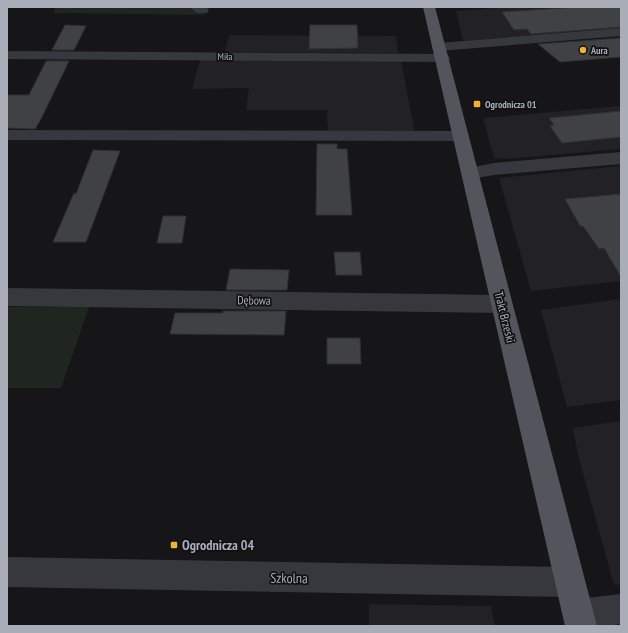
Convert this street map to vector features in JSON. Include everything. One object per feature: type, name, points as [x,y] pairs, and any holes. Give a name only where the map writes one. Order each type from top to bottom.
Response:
[{"type":"main road","name":"Trakt Brzeski","points":[[429,7],[580,620]]},
{"type":"street","name":"Miła","points":[[7,55],[441,53],[621,32]]},
{"type":"street","points":[[7,135],[462,136]]},
{"type":"street","points":[[470,173],[494,169],[621,158]]},
{"type":"street","name":"Dębowa","points":[[7,297],[501,304]]},
{"type":"street","name":"Szkolna","points":[[7,572],[570,582]]},
{"type":"street","points":[[580,620],[621,609]]},
{"type":"shaded area","points":[[56,7],[195,7],[205,15],[53,13]]},
{"type":"shaded area","points":[[510,7],[621,7],[621,28],[463,41],[456,11]]},
{"type":"shaded area","points":[[229,35],[396,36],[398,53],[225,52]]},
{"type":"shaded area","points":[[200,60],[401,61],[415,133],[328,133],[327,110],[246,110],[249,88],[192,89]]},
{"type":"shaded area","points":[[621,106],[621,149],[506,159],[494,158],[483,118]]},
{"type":"shaded area","points":[[621,166],[621,281],[531,291],[499,178]]},
{"type":"shaded area","points":[[621,299],[621,400],[567,407],[541,310]]},
{"type":"shaded area","points":[[7,307],[89,307],[61,388],[7,388]]},
{"type":"shaded area","points":[[621,421],[621,584],[614,585],[578,455],[573,428]]},
{"type":"shaded area","points":[[369,604],[491,606],[495,626],[369,626]]},
{"type":"building","points":[[579,7],[621,7],[621,27],[531,34],[527,29],[514,30],[502,12]]},
{"type":"building","points":[[65,25],[86,26],[74,50],[52,50]]},
{"type":"building","points":[[310,25],[357,25],[358,48],[309,49]]},
{"type":"building","name":"Aura","points":[[621,38],[621,57],[560,62],[538,44]]},
{"type":"building","points":[[46,61],[69,61],[41,119],[35,129],[7,128],[7,95],[29,95]]},
{"type":"building","points":[[621,111],[621,137],[562,143],[550,126],[554,125],[549,118]]},
{"type":"building","points":[[317,144],[337,144],[337,149],[347,149],[352,215],[316,215]]},
{"type":"building","points":[[93,150],[120,151],[86,242],[53,242],[74,193],[76,194]]},
{"type":"building","points":[[621,194],[621,277],[604,248],[599,249],[583,226],[580,226],[565,199]]},
{"type":"building","points":[[163,216],[186,216],[182,243],[157,243]]},
{"type":"building","points":[[334,252],[360,252],[362,275],[336,275]]},
{"type":"building","points":[[230,269],[289,270],[287,290],[226,290]]},
{"type":"building","points":[[223,311],[286,311],[284,335],[170,334],[175,313],[223,313]]},
{"type":"building","points":[[327,338],[360,338],[361,364],[327,364]]},
{"type":"place","name":"Aura","points":[[583,50]]},
{"type":"place","name":"Ogrodnicza 01","points":[[477,104]]},
{"type":"place","name":"Ogrodnicza 04","points":[[174,545]]}]
